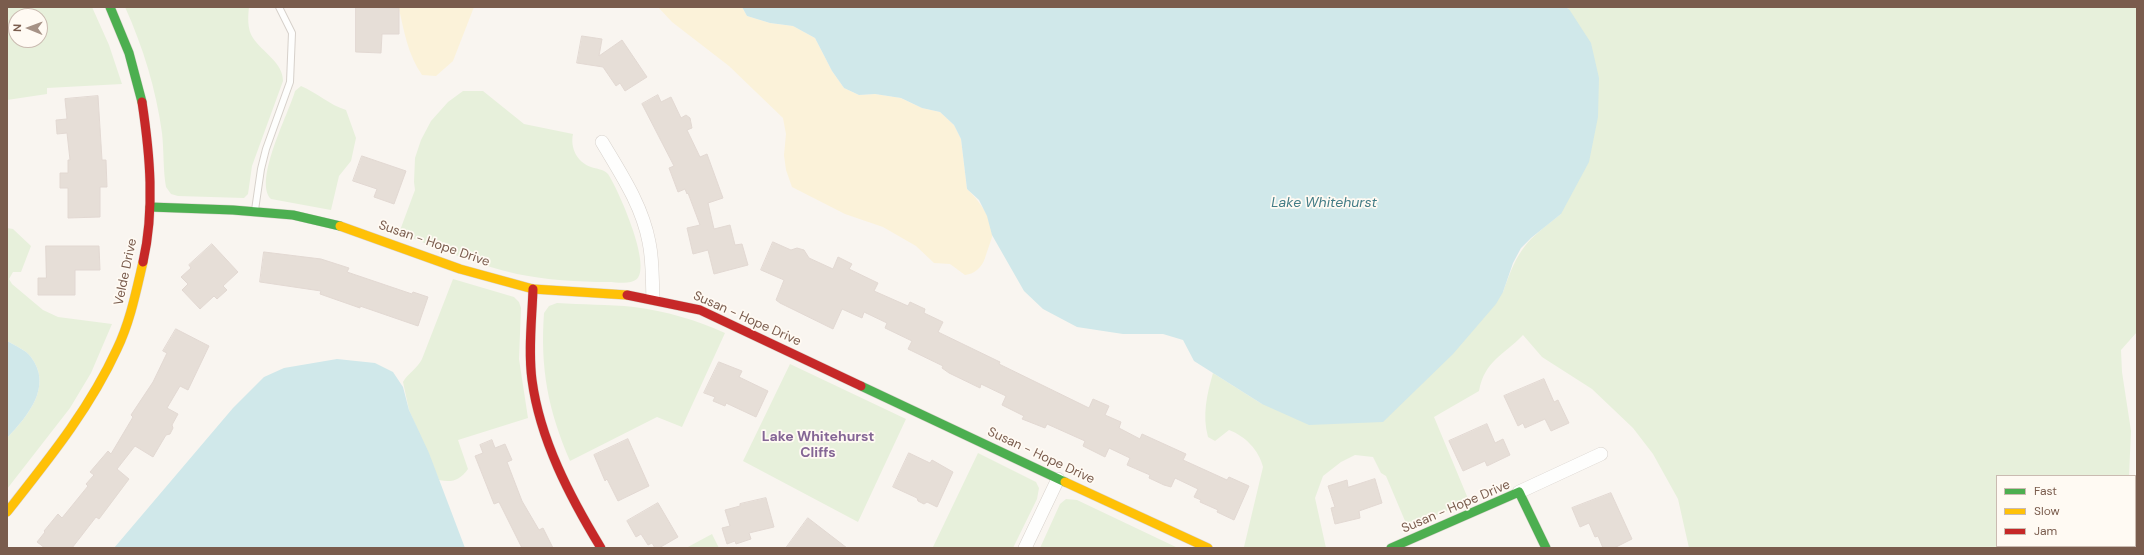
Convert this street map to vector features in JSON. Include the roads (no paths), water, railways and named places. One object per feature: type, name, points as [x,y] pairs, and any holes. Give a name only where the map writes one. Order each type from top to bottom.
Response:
[{"type":"street","name":"Velde Drive","points":[[7,512],[75,426],[96,392],[118,350],[139,282],[150,207],[150,158],[142,99],[134,66],[110,7]]},
{"type":"street","points":[[602,142],[629,188],[642,216],[651,257],[652,298]]},
{"type":"street","name":"Susan - Hope Drive","points":[[150,207],[255,211],[293,215],[328,222],[460,269],[533,289],[652,298],[686,305],[714,315],[1058,479],[1208,548]]},
{"type":"street","points":[[533,289],[531,351],[534,392],[542,425],[558,465],[601,548]]},
{"type":"street","points":[[1519,492],[1601,454]]},
{"type":"street","points":[[1025,548],[1058,479]]},
{"type":"street","name":"Susan - Hope Drive","points":[[1392,548],[1519,492],[1546,548]]},
{"type":"lane","points":[[255,211],[261,169],[266,149],[290,82],[292,33],[279,7]]},
{"type":"water","name":"Lake Whitehurst","points":[[742,7],[1565,7],[1569,9],[1591,43],[1599,78],[1598,117],[1589,162],[1561,214],[1521,248],[1513,263],[1503,292],[1496,304],[1453,354],[1383,422],[1309,425],[1262,404],[1194,361],[1183,340],[1163,334],[1123,334],[1077,327],[1043,309],[1024,291],[992,235],[987,216],[979,200],[967,189],[961,139],[954,125],[940,112],[922,108],[901,98],[875,94],[859,95],[844,88],[832,71],[815,38],[793,26],[770,23],[747,16]]},
{"type":"water","points":[[7,341],[29,354],[31,357],[37,368],[39,390],[30,410],[7,438]]},
{"type":"water","points":[[337,359],[375,363],[393,372],[403,387],[409,410],[429,453],[465,548],[114,548],[233,408],[264,377],[284,368]]},
{"type":"district","name":"Lake Whitehurst Cliffs","points":[[818,446]]}]
